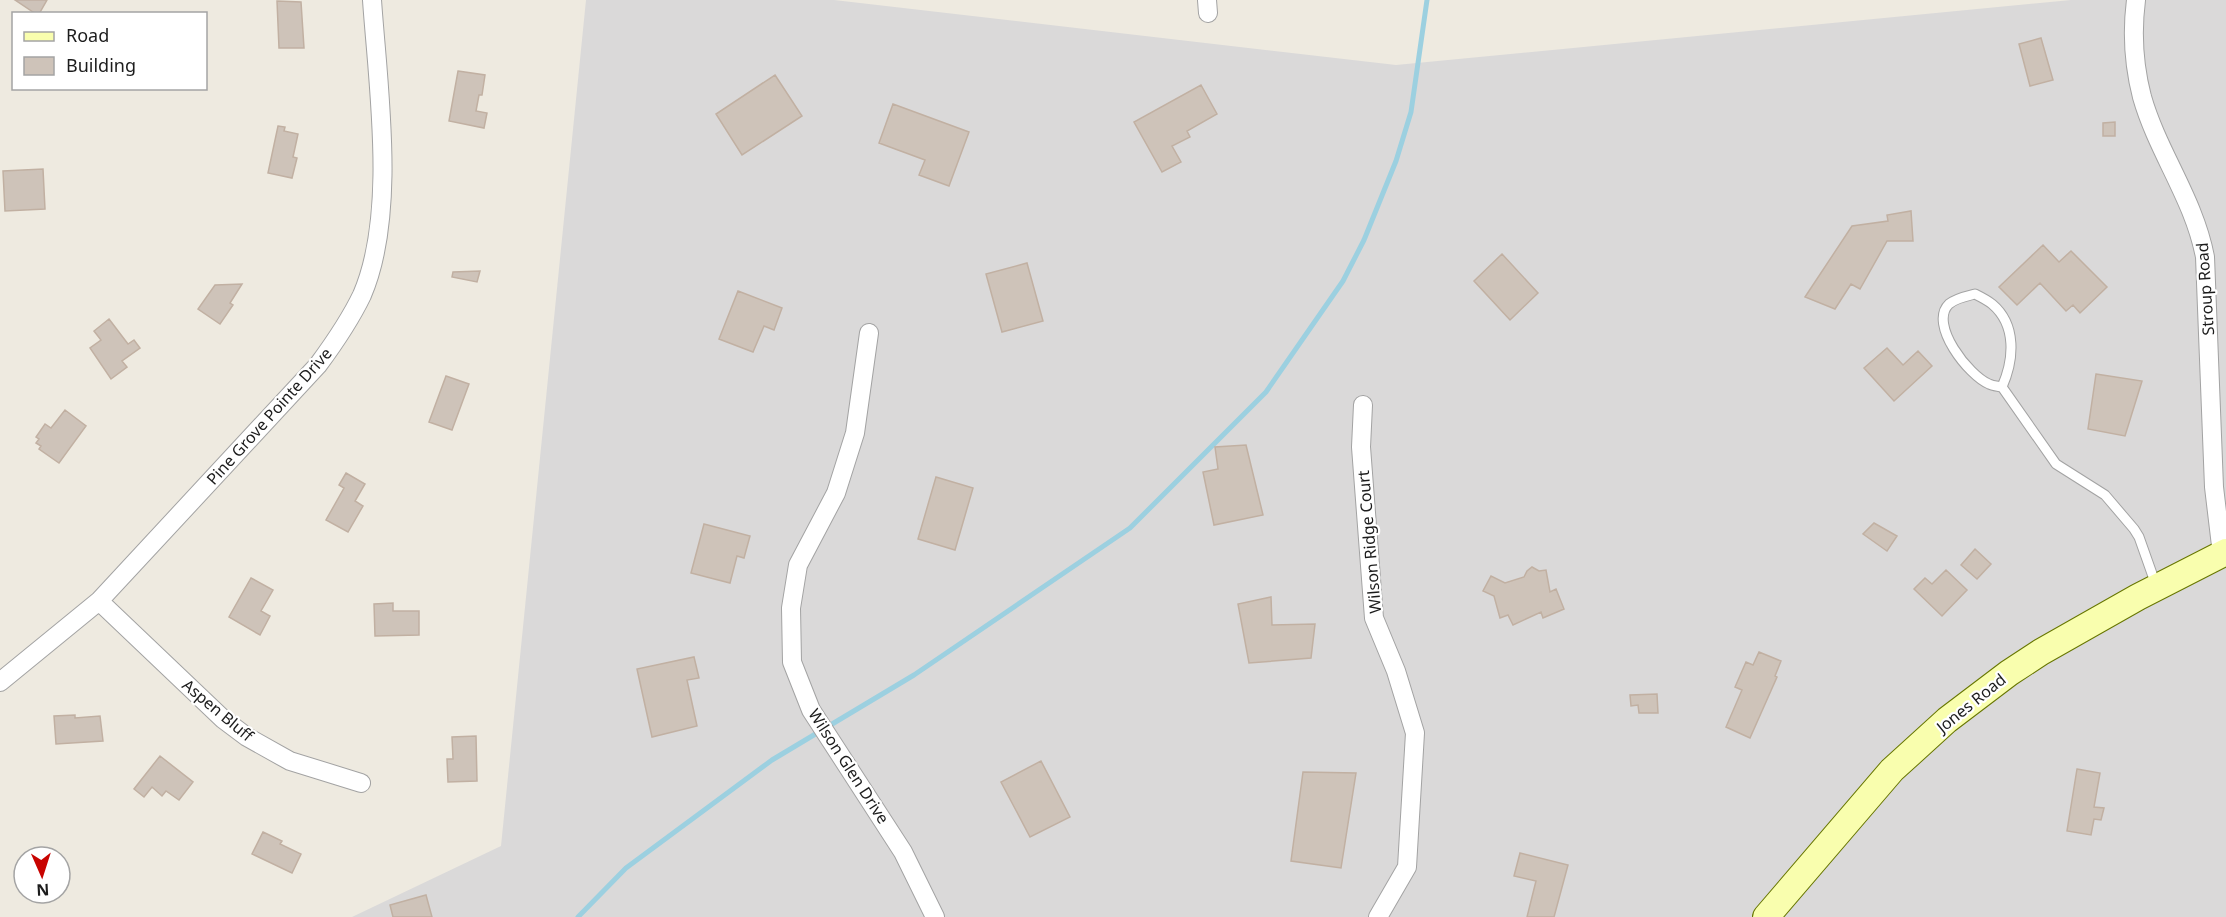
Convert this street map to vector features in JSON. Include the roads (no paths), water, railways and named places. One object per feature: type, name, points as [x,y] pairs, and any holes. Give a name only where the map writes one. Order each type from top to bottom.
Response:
[{"type":"street","name":"Pine Grove Pointe Drive","points":[[0,682],[62,634],[99,601],[318,365],[343,331],[362,294],[376,249],[381,205],[381,135],[372,0]]},
{"type":"street","name":"Stroup Road","points":[[2136,0],[2135,53],[2142,97],[2192,210],[2201,235],[2205,257],[2214,487],[2224,553]]},
{"type":"street","name":"Wilson Glen Drive","points":[[869,333],[855,433],[836,493],[798,565],[791,608],[792,662],[811,710],[903,852],[935,917]]},
{"type":"street","name":"Wilson Ridge Court","points":[[1363,405],[1361,447],[1374,618],[1396,671],[1414,733],[1407,867],[1378,917]]},
{"type":"street","name":"Jones Road","points":[[1766,917],[1892,770],[1947,720],[2008,673],[2041,652],[2157,587],[2224,553]]},
{"type":"street","name":"Aspen Bluff","points":[[99,601],[223,719],[246,737],[290,761],[361,783]]},
{"type":"lane","points":[[2002,387],[2008,375],[2012,351],[2005,320],[1992,304],[1976,294],[1966,296],[1949,305],[1943,316],[1946,333],[1966,368],[1987,384],[2002,387],[2056,464],[2105,495],[2139,537],[2157,587]]},
{"type":"waterway","points":[[578,917],[626,868],[772,760],[914,675],[1130,528],[1266,392],[1343,281],[1364,240],[1396,161],[1411,112],[1427,0]]}]
